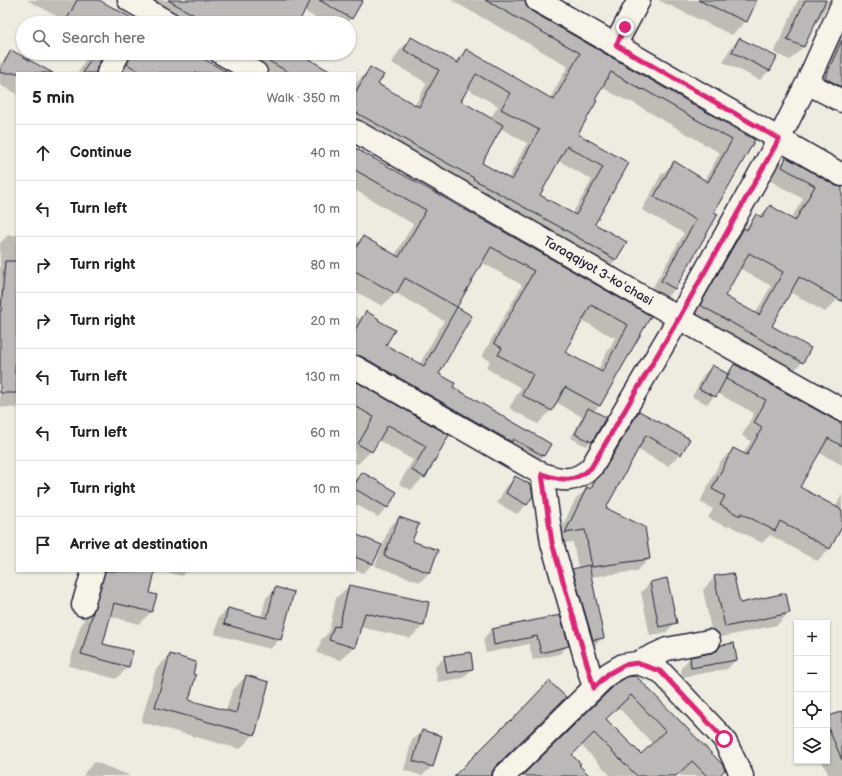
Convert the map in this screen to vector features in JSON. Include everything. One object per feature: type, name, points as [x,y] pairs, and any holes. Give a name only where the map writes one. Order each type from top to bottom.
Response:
[{"type":"street","points":[[537,0],[620,36],[779,139],[842,175]]},
{"type":"street","points":[[620,36],[638,1]]},
{"type":"street","points":[[356,368],[542,474],[559,480],[576,478],[584,474],[591,468],[679,318],[779,139],[807,83],[842,5]]},
{"type":"street","points":[[137,11],[150,16]]},
{"type":"street","points":[[109,72],[115,60]]},
{"type":"street","points":[[233,60],[254,72]]},
{"type":"street","points":[[807,83],[842,101]]},
{"type":"street","name":"Taraqqiyot 3-koʻchasi","points":[[356,131],[679,318],[842,410]]},
{"type":"street","points":[[542,474],[552,543],[594,688]]},
{"type":"street","points":[[84,605],[93,572]]},
{"type":"street","points":[[504,776],[608,674],[624,665],[637,663],[667,649],[709,641]]},
{"type":"street","points":[[637,663],[660,671],[724,739],[742,776]]},
{"type":"building","points":[[77,0],[99,0],[128,16],[69,16]]},
{"type":"building","points":[[168,0],[311,0],[302,16],[196,16]]},
{"type":"building","points":[[319,0],[363,0],[354,16],[347,16]]},
{"type":"building","points":[[485,0],[525,0],[526,6],[531,11],[755,140],[714,212],[718,214],[675,289],[661,281],[696,220],[654,197],[674,161],[708,182],[732,140],[643,89],[642,90],[611,72],[595,100],[597,101],[578,134],[629,163],[595,224],[627,242],[616,260],[473,179],[474,178],[356,113],[356,91],[370,67],[384,75],[378,84],[419,107],[439,70],[404,50],[411,37],[458,63],[466,49],[554,100],[580,53]],"holes":[[[476,74],[510,93],[501,109],[539,130],[512,180],[482,163],[503,125],[461,101]],[[567,146],[603,167],[576,215],[540,195]]]},
{"type":"building","points":[[698,0],[757,0],[747,22]]},
{"type":"building","points":[[805,0],[826,0],[804,47],[787,40]]},
{"type":"building","points":[[739,38],[777,57],[770,71],[732,52]]},
{"type":"building","points":[[842,40],[842,87],[825,78]]},
{"type":"building","points":[[11,50],[16,53],[16,60],[29,60],[51,72],[0,73],[0,70]]},
{"type":"building","points":[[90,60],[101,60],[96,72],[84,72]]},
{"type":"building","points":[[128,60],[206,60],[226,72],[140,72],[127,64]]},
{"type":"building","points":[[267,60],[310,60],[331,72],[288,72]]},
{"type":"building","points":[[356,149],[651,316],[600,406],[565,387],[552,411],[522,395],[533,374],[498,355],[502,348],[494,343],[534,271],[491,247],[457,307],[405,278],[396,294],[356,272],[356,248],[363,236],[399,257],[426,210],[356,171]],"holes":[[[591,305],[628,325],[602,372],[565,352]]]},
{"type":"building","points":[[786,157],[836,186],[842,187],[842,301],[799,277],[772,326],[811,348],[803,363],[700,305],[744,228],[747,230],[756,214],[762,217],[770,205],[795,221],[815,186],[782,167]],"holes":[[[749,253],[783,272],[759,315],[725,296]]]},
{"type":"building","points":[[5,261],[16,261],[16,393],[0,393],[1,311]]},
{"type":"building","points":[[457,307],[472,316],[439,374],[455,383],[453,387],[551,444],[544,456],[513,439],[512,442],[361,356],[356,355],[356,328],[366,311],[395,330],[386,345],[424,366]]},
{"type":"building","points":[[734,364],[842,424],[842,446],[828,438],[800,487],[842,510],[842,527],[830,549],[780,521],[775,531],[741,513],[740,516],[720,505],[725,496],[712,489],[733,448],[747,455],[762,428],[754,423],[766,400],[726,379]]},
{"type":"building","points":[[712,365],[728,374],[716,397],[699,389]]},
{"type":"building","points":[[356,382],[449,435],[425,478],[412,470],[426,446],[388,425],[372,452],[358,444],[374,417],[356,407]]},
{"type":"building","points":[[588,408],[606,417],[592,442],[575,434]]},
{"type":"building","points":[[639,411],[690,439],[681,455],[646,435],[606,508],[645,527],[650,559],[592,567],[585,530],[565,533],[587,487],[591,489],[595,481],[602,474]]},
{"type":"building","points":[[362,472],[397,492],[388,508],[356,490],[356,482]]},
{"type":"building","points":[[515,476],[531,485],[533,496],[527,505],[506,493]]},
{"type":"building","points":[[399,517],[419,524],[412,541],[438,550],[430,573],[384,556]]},
{"type":"building","points":[[356,534],[382,545],[373,564],[356,557]]},
{"type":"building","points":[[589,565],[604,638],[593,640],[572,569]]},
{"type":"building","points":[[105,572],[155,572],[150,593],[157,595],[152,612],[114,603],[103,644],[133,651],[129,667],[81,654]]},
{"type":"building","points":[[733,573],[740,603],[786,593],[790,613],[725,627],[714,576]]},
{"type":"building","points":[[667,578],[677,623],[659,627],[650,582]]},
{"type":"building","points":[[349,585],[429,602],[424,626],[365,613],[355,648],[329,640],[334,626],[339,627]]},
{"type":"building","points":[[275,587],[294,592],[281,640],[224,624],[228,608],[267,618]]},
{"type":"building","points":[[560,615],[569,646],[541,653],[537,636],[494,645],[492,629]]},
{"type":"building","points":[[734,643],[737,660],[691,668],[690,657],[711,653],[717,651],[721,645]]},
{"type":"building","points":[[471,652],[473,669],[447,673],[444,656]]},
{"type":"building","points":[[170,654],[196,662],[193,674],[196,675],[189,700],[236,713],[246,675],[269,682],[255,735],[155,707]]},
{"type":"building","points":[[636,676],[723,765],[725,770],[719,776],[707,776],[692,761],[676,776],[637,776],[594,733],[572,755],[590,776],[522,776],[617,683],[627,677]],"holes":[[[631,695],[665,731],[641,754],[606,719]]]},
{"type":"building","points":[[549,681],[566,697],[495,767],[492,772],[492,776],[454,776],[510,720],[511,721]]},
{"type":"building","points":[[842,711],[842,760],[830,732],[830,716]]},
{"type":"building","points":[[422,730],[442,736],[433,767],[413,761]]},
{"type":"route","points":[[625,27],[616,45],[779,139],[679,318],[591,468],[576,478],[559,480],[542,474],[552,543],[594,688],[608,674],[624,665],[637,663],[660,671],[724,739]]}]
